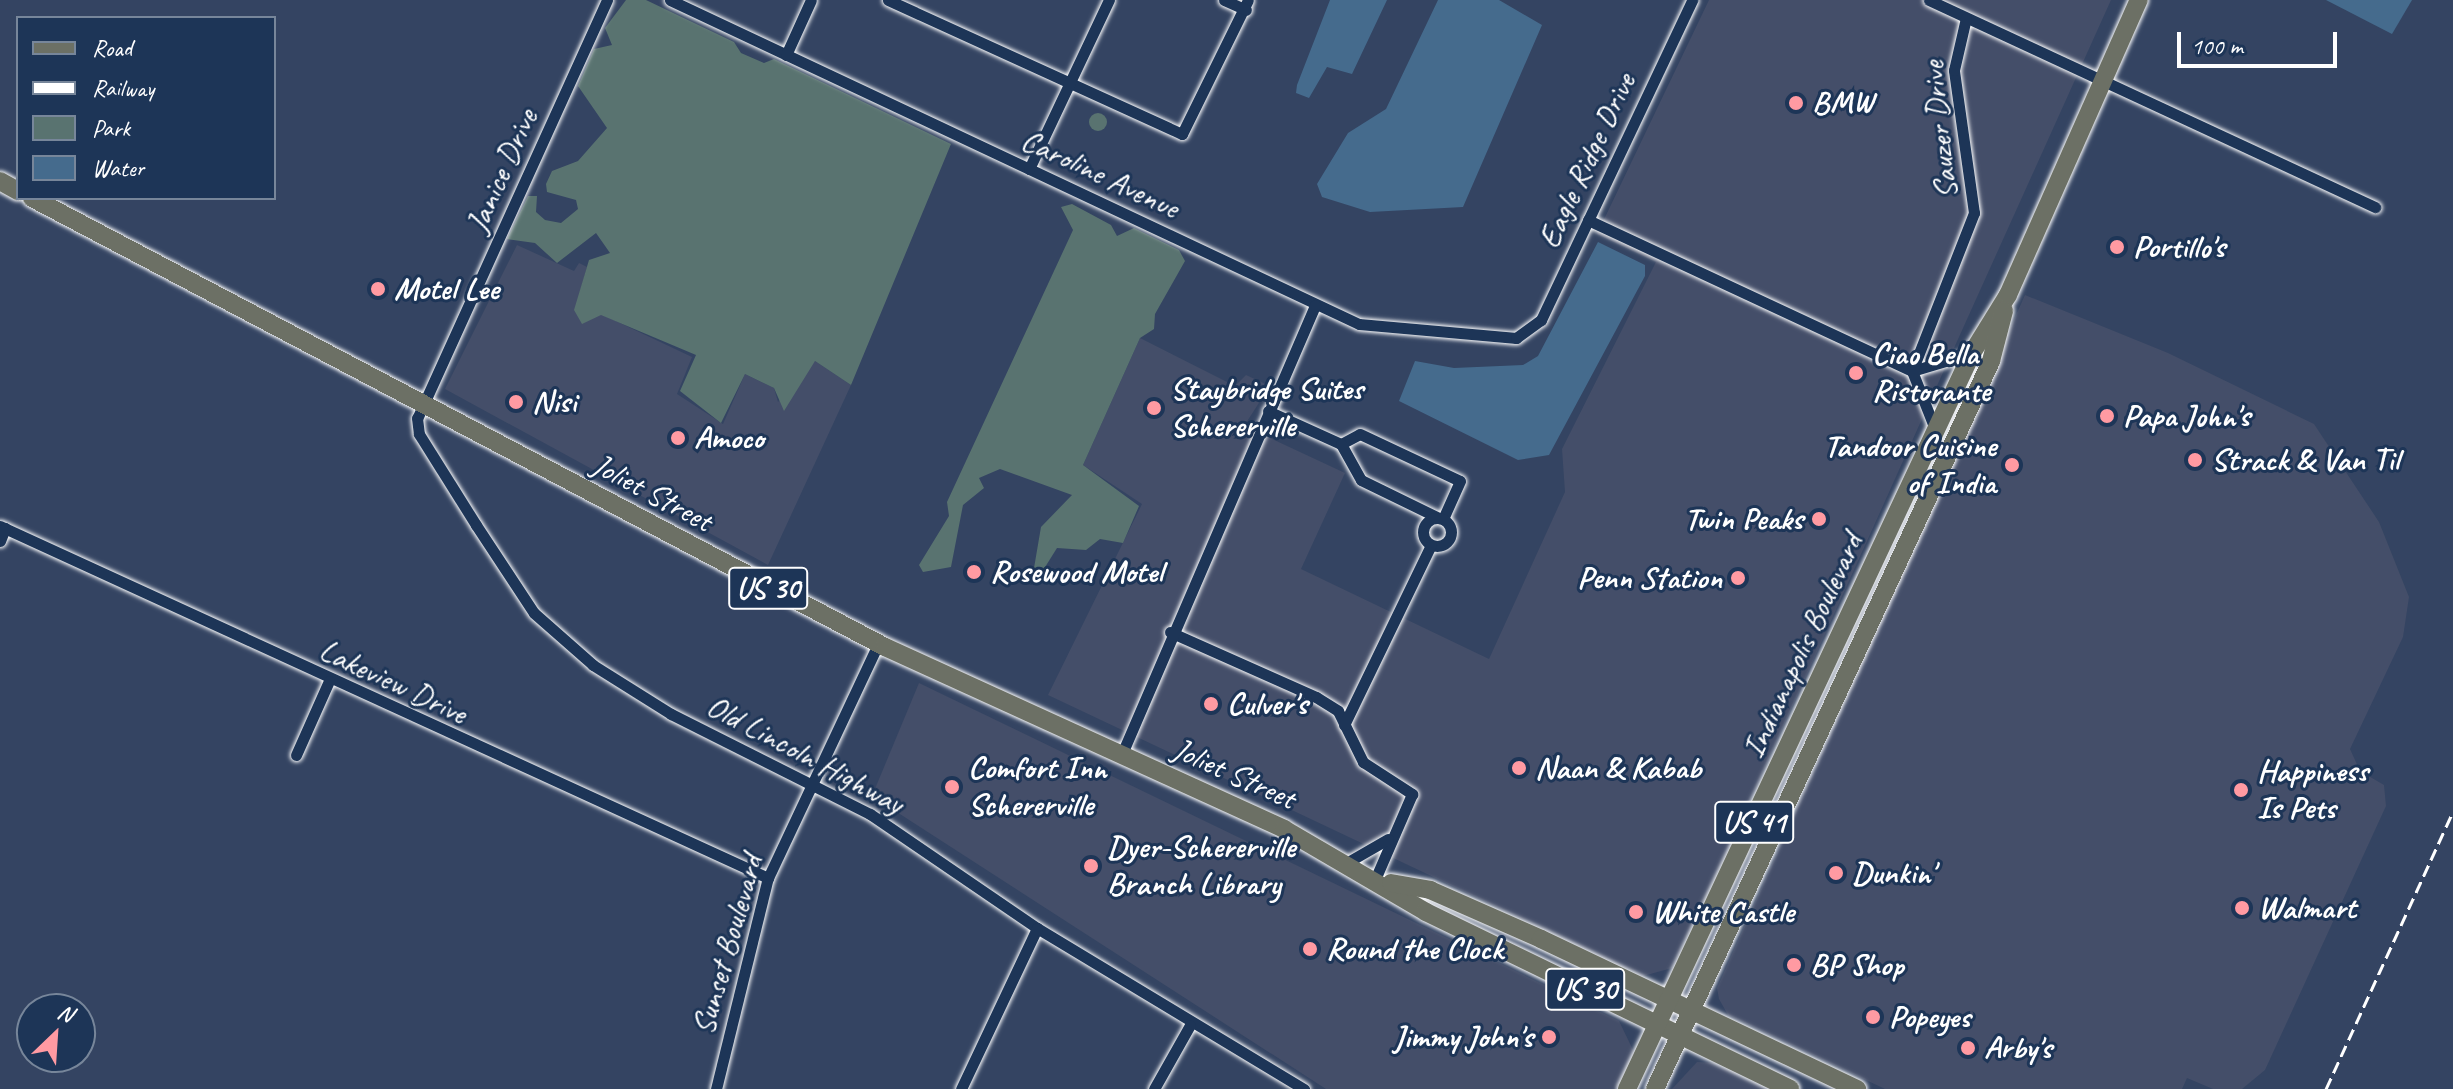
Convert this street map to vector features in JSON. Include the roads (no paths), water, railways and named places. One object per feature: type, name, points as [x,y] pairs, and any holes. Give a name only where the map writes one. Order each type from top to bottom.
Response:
[{"type":"main road","name":"Indianapolis Boulevard","points":[[1693,1011],[1986,372],[2008,295],[2139,0]]},
{"type":"main road","name":"Joliet Street","points":[[36,200],[878,644],[1380,879]]},
{"type":"main road","name":"Indianapolis Boulevard","points":[[1658,1025],[1972,353],[2008,295]]},
{"type":"main road","name":"US 30","points":[[1380,879],[1430,890],[1857,1089]]},
{"type":"main road","name":"US 30","points":[[1380,879],[1426,912],[1790,1089]]},
{"type":"main road","name":"US 41","points":[[1655,1089],[1693,1011]]},
{"type":"main road","name":"US 41","points":[[1627,1089],[1658,1025]]},
{"type":"street","name":"Janice Drive","points":[[421,405],[607,0]]},
{"type":"street","name":"Caroline Avenue","points":[[670,0],[1315,305],[1399,331],[1523,337]]},
{"type":"street","points":[[786,55],[811,0]]},
{"type":"street","points":[[888,0],[1171,133],[1190,130],[1247,5],[1224,0]]},
{"type":"street","points":[[1029,169],[1109,0]]},
{"type":"street","name":"Eagle Ridge Drive","points":[[1523,337],[1541,320],[1692,0]]},
{"type":"street","points":[[1929,0],[2375,207]]},
{"type":"street","name":"Sauzer Drive","points":[[1912,371],[1974,213],[1954,70],[1966,18]]},
{"type":"street","points":[[1588,220],[1912,371],[1972,353]]},
{"type":"street","points":[[1121,756],[1170,632],[1315,305]]},
{"type":"street","points":[[1912,371],[1936,433]]},
{"type":"street","name":"Old Lincoln Highway","points":[[421,405],[419,434],[534,613],[593,665],[671,714],[813,781],[1190,1025],[1304,1089]]},
{"type":"street","points":[[1268,411],[1341,444],[1361,480],[1441,518],[1450,538],[1431,545],[1344,725]]},
{"type":"street","points":[[1341,444],[1360,434],[1460,481],[1441,518],[1423,529],[1431,545]]},
{"type":"street","points":[[0,541],[3,527]]},
{"type":"street","name":"Lakeview Drive","points":[[3,527],[329,681],[768,878]]},
{"type":"street","points":[[1170,632],[1316,697],[1344,725],[1363,762],[1412,794],[1380,879]]},
{"type":"street","name":"Sunset Boulevard","points":[[716,1089],[768,878],[878,644]]},
{"type":"street","points":[[296,755],[329,681]]},
{"type":"street","points":[[1348,862],[1379,849],[1396,830]]},
{"type":"street","points":[[961,1089],[1037,928]]},
{"type":"street","points":[[1154,1089],[1190,1025]]},
{"type":"water","points":[[1330,0],[1387,0],[1352,74],[1327,67],[1309,98],[1296,93],[1297,85]]},
{"type":"water","points":[[1438,0],[1499,0],[1542,25],[1463,207],[1370,212],[1322,197],[1317,184],[1348,133],[1386,109]]},
{"type":"water","points":[[2326,0],[2412,0],[2392,34]]},
{"type":"water","points":[[1598,242],[1645,265],[1645,276],[1549,455],[1518,460],[1399,401],[1415,361],[1454,368],[1523,365],[1538,356]]},
{"type":"railway","points":[[2326,1089],[2453,812]]},
{"type":"place","name":"BMW","points":[[1796,103]]},
{"type":"place","name":"Portillo's","points":[[2117,247]]},
{"type":"place","name":"Motel Lee","points":[[378,289]]},
{"type":"place","name":"Ciao Bella Ristorante","points":[[1856,373]]},
{"type":"place","name":"Nisi","points":[[516,402]]},
{"type":"place","name":"Staybridge Suites Schererville","points":[[1154,408]]},
{"type":"place","name":"Papa John's","points":[[2107,416]]},
{"type":"place","name":"Amoco","points":[[678,438]]},
{"type":"place","name":"Strack & Van Til","points":[[2195,460]]},
{"type":"place","name":"Tandoor Cuisine of India","points":[[2012,465]]},
{"type":"place","name":"Twin Peaks","points":[[1819,519]]},
{"type":"place","name":"Rosewood Motel","points":[[974,572]]},
{"type":"place","name":"Penn Station","points":[[1738,578]]},
{"type":"place","name":"Culver's","points":[[1211,704]]},
{"type":"place","name":"Naan & Kabab","points":[[1519,768]]},
{"type":"place","name":"Comfort Inn Schererville","points":[[952,787]]},
{"type":"place","name":"Happiness Is Pets","points":[[2241,790]]},
{"type":"place","name":"Dyer-Schererville Branch Library","points":[[1091,866]]},
{"type":"place","name":"Dunkin'","points":[[1836,873]]},
{"type":"place","name":"Walmart","points":[[2242,908]]},
{"type":"place","name":"White Castle","points":[[1636,912]]},
{"type":"place","name":"Round the Clock","points":[[1310,949]]},
{"type":"place","name":"BP Shop","points":[[1794,965]]},
{"type":"place","name":"Popeyes","points":[[1873,1017]]},
{"type":"place","name":"Jimmy John's","points":[[1549,1037]]},
{"type":"place","name":"Arby's","points":[[1968,1048]]}]
